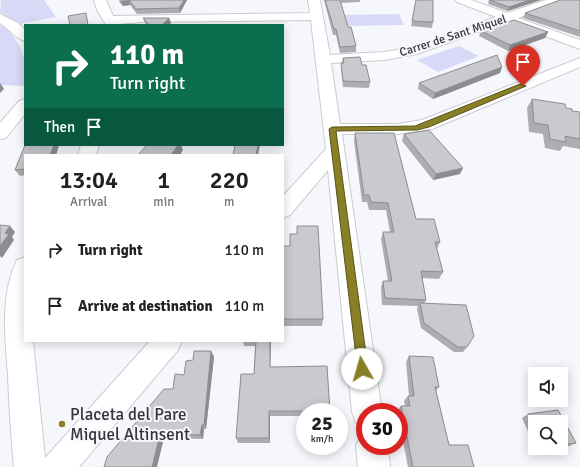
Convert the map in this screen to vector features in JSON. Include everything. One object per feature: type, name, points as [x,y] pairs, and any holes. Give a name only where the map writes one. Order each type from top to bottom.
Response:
[{"type":"street","points":[[100,0],[103,10],[111,23],[143,18],[315,8],[324,59],[367,403]]},
{"type":"street","points":[[461,0],[580,45]]},
{"type":"street","name":"Carrer de Sant Miquel","points":[[324,59],[401,54],[417,50],[556,0]]},
{"type":"street","points":[[0,18],[14,26],[24,37]]},
{"type":"street","points":[[332,129],[398,130],[426,125],[580,62]]},
{"type":"street","points":[[0,134],[24,105]]},
{"type":"street","points":[[284,209],[335,150]]},
{"type":"street","points":[[24,270],[19,286],[20,354],[30,467]]},
{"type":"street","points":[[58,467],[167,342]]},
{"type":"street","points":[[373,455],[374,467]]},
{"type":"shaded area","points":[[1,0],[44,0],[56,17],[19,24],[0,12]]},
{"type":"shaded area","points":[[399,14],[404,25],[338,26],[335,15]]},
{"type":"shaded area","points":[[0,25],[13,36],[22,51],[24,60],[24,86],[0,85]]},
{"type":"shaded area","points":[[459,46],[479,56],[438,72],[417,60]]},
{"type":"building","points":[[129,0],[184,0],[179,8],[136,9]]},
{"type":"building","points":[[325,0],[340,0],[348,27],[351,27],[356,46],[340,47],[336,29],[334,29]]},
{"type":"building","points":[[416,0],[433,0],[433,22],[412,21]]},
{"type":"building","points":[[489,0],[530,0],[509,7]]},
{"type":"building","points":[[560,0],[580,0],[580,31],[525,13]]},
{"type":"building","points":[[86,13],[88,24],[70,24],[68,16]]},
{"type":"building","points":[[143,18],[169,18],[163,24],[148,24]]},
{"type":"building","points":[[514,20],[548,32],[510,45],[481,31]]},
{"type":"building","points":[[497,55],[502,67],[435,93],[419,83]]},
{"type":"building","points":[[360,57],[362,65],[366,65],[370,82],[343,81],[341,63],[344,63],[343,58]]},
{"type":"building","points":[[532,99],[565,104],[566,108],[572,109],[572,111],[580,112],[580,139],[565,136],[566,142],[550,139],[548,125],[534,123]]},
{"type":"building","points":[[429,130],[463,168],[436,174],[404,134]]},
{"type":"building","points":[[355,133],[394,133],[416,219],[434,219],[440,242],[435,242],[443,272],[421,271],[426,300],[385,298],[383,281],[392,281],[383,232],[394,232],[388,203],[371,202],[369,195],[364,195]]},
{"type":"building","points":[[25,146],[54,146],[50,154],[24,154],[24,169],[15,170]]},
{"type":"building","points":[[146,146],[177,146],[172,154],[139,154]]},
{"type":"building","points":[[235,146],[258,146],[256,154],[233,154]]},
{"type":"building","points":[[0,225],[10,226],[5,233],[9,234],[0,246]]},
{"type":"building","points":[[297,226],[318,226],[323,319],[284,319],[284,246],[290,246],[290,234],[297,234]]},
{"type":"building","points":[[420,303],[466,305],[474,336],[467,347],[458,347],[424,323]]},
{"type":"building","points":[[256,342],[270,342],[270,367],[327,366],[329,403],[296,403],[296,411],[269,411],[269,438],[236,438],[241,374],[254,374]]},
{"type":"building","points":[[194,351],[211,351],[204,425],[202,425],[200,435],[160,434],[152,467],[104,467],[107,457],[164,389],[173,389],[175,374],[184,375],[186,361],[193,360]]},
{"type":"building","points":[[409,356],[433,357],[439,387],[435,387],[449,445],[468,445],[474,467],[413,467],[408,442],[408,406],[410,406],[408,396],[414,396]]},
{"type":"building","points":[[558,410],[561,415],[528,415]]},
{"type":"building","points":[[568,428],[576,443],[568,444]]},
{"type":"place","name":"Placeta del Pare Miquel Altinsent","points":[[62,424]]},
{"type":"route","points":[[362,369],[332,129],[398,130],[415,128],[523,86]]}]
